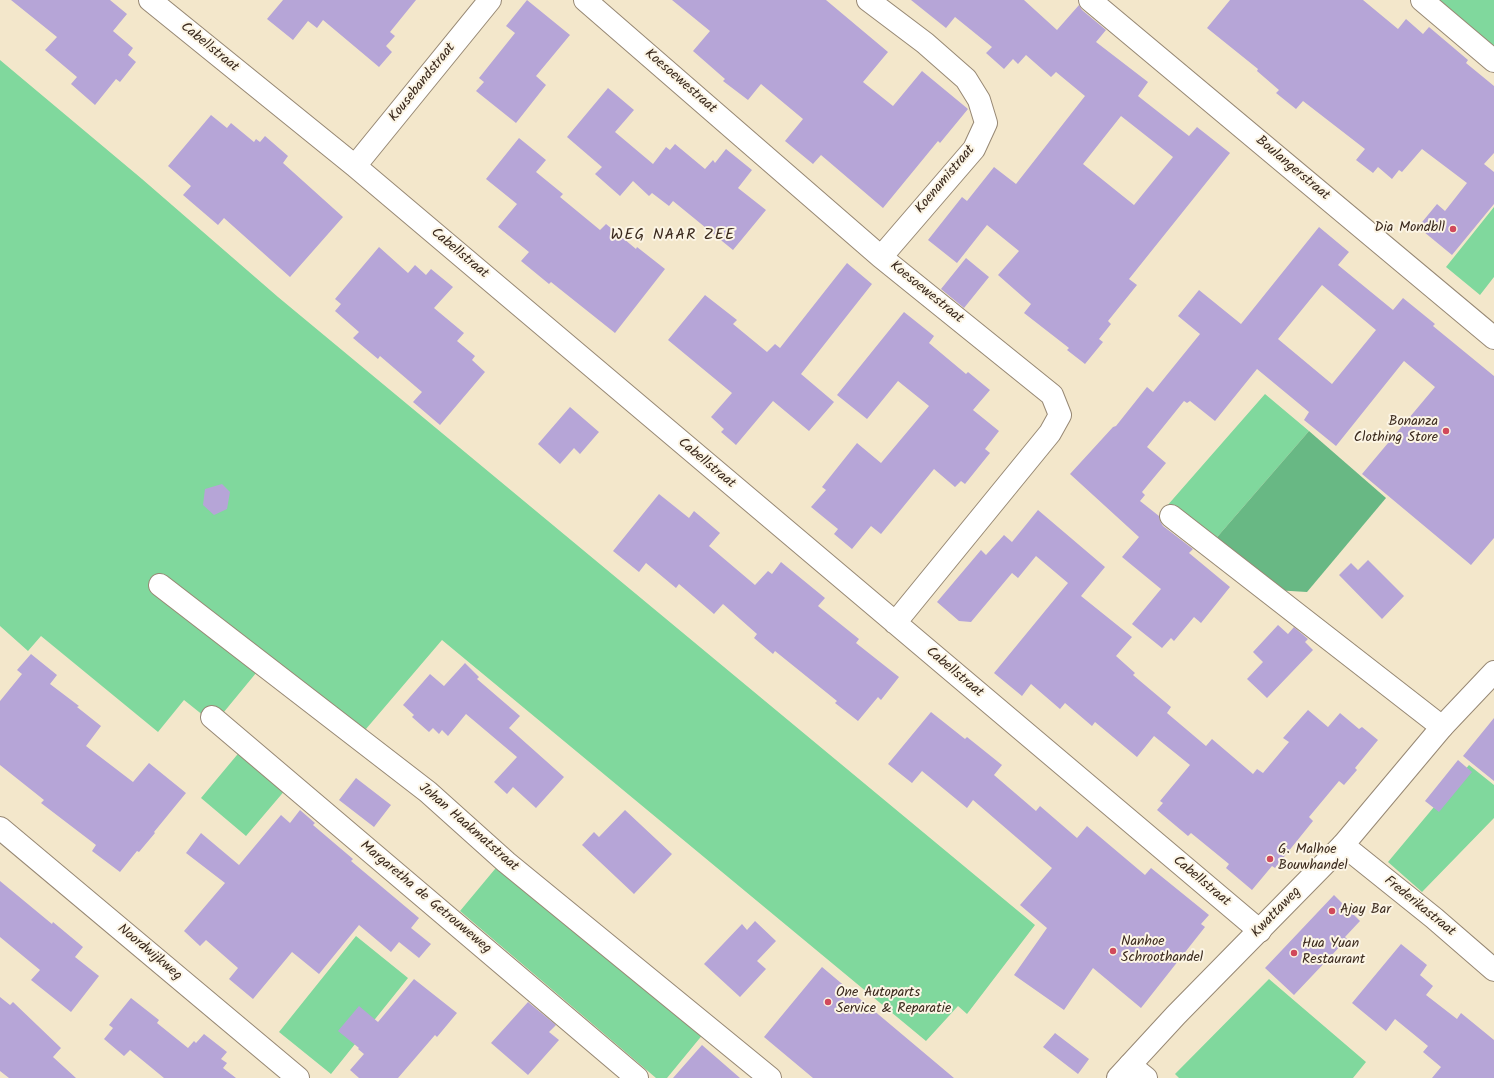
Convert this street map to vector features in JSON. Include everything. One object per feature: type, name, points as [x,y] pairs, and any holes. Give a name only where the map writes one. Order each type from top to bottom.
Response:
[{"type":"street","name":"Cabellstraat","points":[[150,0],[355,166],[1260,931]]},
{"type":"street","name":"Kousebandstraat","points":[[355,166],[490,0]]},
{"type":"street","name":"Koesoewestraat","points":[[585,0],[880,256],[1052,395],[1060,415],[1050,434],[895,623]]},
{"type":"street","name":"Koenamistraat","points":[[868,0],[925,43],[966,79],[979,100],[986,123],[974,148],[880,256]]},
{"type":"street","name":"Boulangerstraat","points":[[1090,0],[1494,338]]},
{"type":"street","points":[[1422,0],[1494,61]]},
{"type":"street","points":[[1171,516],[1442,727]]},
{"type":"street","name":"Johan Haakmatstraat","points":[[160,584],[428,792],[513,867],[770,1078]]},
{"type":"street","name":"Kwattaweg","points":[[1131,1074],[1176,1015],[1343,845],[1442,727],[1494,672]]},
{"type":"street","name":"Margaretha de Getrouweweg","points":[[212,717],[637,1078]]},
{"type":"street","name":"Noordwijkweg","points":[[0,828],[298,1078]]},
{"type":"street","name":"Frederikastraat","points":[[1343,845],[1434,918],[1494,970]]},
{"type":"green space","points":[[1438,0],[1494,0],[1494,55]]},
{"type":"green space","points":[[0,60],[142,179],[278,297],[1035,925],[967,1014],[958,1006],[926,1041],[442,640],[354,743],[261,667],[214,724],[184,700],[158,732],[41,636],[28,651],[0,626]]},
{"type":"green space","points":[[1494,207],[1494,277],[1480,295],[1446,267]]},
{"type":"green space","points":[[1265,394],[1309,431],[1212,543],[1166,507]]},
{"type":"green space","points":[[1309,431],[1386,498],[1307,592],[1274,590],[1212,543]]},
{"type":"green space","points":[[252,737],[298,775],[246,836],[201,798]]},
{"type":"green space","points":[[1469,765],[1494,785],[1494,818],[1422,892],[1388,862]]},
{"type":"green space","points":[[500,863],[704,1033],[667,1078],[656,1078],[460,911]]},
{"type":"green space","points":[[356,936],[408,978],[331,1074],[279,1032]]},
{"type":"green space","points":[[1269,979],[1366,1062],[1353,1078],[1179,1078],[1175,1074]]},
{"type":"building","points":[[11,0],[110,0],[127,14],[113,31],[133,48],[128,55],[136,62],[120,82],[116,79],[95,105],[71,84],[77,77],[45,50],[57,37]]},
{"type":"building","points":[[283,0],[416,0],[390,32],[395,36],[386,46],[392,52],[379,67],[323,20],[317,28],[308,21],[293,40],[267,19]]},
{"type":"building","points":[[527,0],[570,35],[536,76],[546,85],[516,123],[476,91],[484,82],[479,78],[515,33],[506,26]]},
{"type":"building","points":[[672,0],[826,0],[888,52],[863,82],[893,106],[922,71],[968,109],[940,143],[938,141],[883,208],[821,155],[813,164],[785,141],[803,119],[761,84],[748,100],[723,81],[725,79],[693,51],[710,31]]},
{"type":"building","points":[[911,0],[1024,0],[1057,30],[1079,5],[1082,10],[1106,30],[1096,42],[1148,82],[1138,96],[1189,136],[1197,127],[1230,153],[1129,279],[1137,285],[1108,321],[1111,324],[1099,339],[1103,342],[1085,364],[1067,350],[1069,348],[1024,313],[1031,304],[998,275],[1019,251],[987,225],[957,263],[928,240],[962,197],[967,201],[994,167],[1016,184],[1085,96],[1056,72],[1051,77],[1026,55],[1018,64],[1013,59],[1004,69],[986,53],[992,47],[955,17],[946,28]],"holes":[[[1121,116],[1173,157],[1134,205],[1083,164]]]},
{"type":"building","points":[[1230,0],[1363,0],[1398,29],[1406,19],[1423,34],[1429,27],[1468,60],[1466,63],[1494,86],[1494,153],[1484,164],[1494,172],[1494,204],[1452,255],[1418,227],[1437,204],[1445,211],[1467,183],[1422,149],[1402,172],[1399,170],[1392,179],[1378,167],[1373,173],[1356,160],[1365,149],[1303,101],[1296,109],[1276,93],[1279,90],[1257,71],[1258,69],[1207,28]]},
{"type":"building","points":[[608,88],[634,110],[615,132],[653,164],[666,147],[670,150],[675,144],[705,169],[713,160],[715,163],[726,149],[752,170],[738,188],[766,210],[733,250],[673,201],[669,206],[652,193],[649,196],[633,181],[620,196],[595,174],[602,167],[567,137]]},
{"type":"building","points":[[211,115],[227,128],[231,123],[254,142],[256,139],[260,142],[265,136],[288,156],[283,163],[343,217],[290,277],[224,218],[218,225],[183,195],[191,186],[168,166]]},
{"type":"building","points":[[519,138],[546,160],[536,172],[563,194],[560,197],[600,230],[606,224],[636,249],[637,247],[665,269],[615,333],[551,282],[549,284],[521,261],[529,252],[498,227],[517,204],[486,179]]},
{"type":"building","points":[[1319,227],[1349,252],[1338,265],[1393,310],[1403,298],[1435,324],[1433,326],[1494,376],[1494,538],[1471,565],[1362,474],[1435,387],[1404,361],[1336,446],[1304,420],[1309,412],[1257,369],[1215,421],[1190,401],[1187,403],[1184,401],[1147,447],[1166,463],[1142,492],[1145,495],[1140,501],[1159,516],[1163,526],[1193,549],[1189,553],[1230,587],[1201,623],[1194,617],[1174,641],[1171,638],[1162,648],[1132,624],[1161,589],[1122,557],[1139,537],[1070,474],[1113,427],[1116,426],[1147,387],[1153,392],[1200,334],[1178,316],[1199,290],[1241,324]],"holes":[[[1322,285],[1376,330],[1332,384],[1278,339]]]},
{"type":"building","points":[[379,247],[408,273],[415,265],[426,275],[431,269],[453,287],[434,308],[464,333],[457,341],[475,356],[472,360],[485,372],[440,425],[413,402],[422,392],[380,356],[378,359],[353,338],[359,332],[335,311],[341,304],[335,299]]},
{"type":"building","points":[[966,258],[989,277],[964,308],[941,289]]},
{"type":"building","points":[[847,263],[872,284],[801,374],[834,402],[809,431],[773,401],[736,445],[721,432],[724,429],[711,417],[732,393],[668,340],[705,295],[737,320],[733,324],[767,352],[775,344],[780,348]]},
{"type":"building","points":[[904,312],[934,336],[929,343],[966,374],[968,372],[990,390],[973,410],[999,431],[985,449],[990,453],[965,484],[961,481],[955,487],[934,469],[881,534],[871,526],[852,549],[834,534],[838,529],[811,507],[826,490],[822,487],[857,443],[881,463],[929,406],[898,381],[867,419],[837,395]]},
{"type":"building","points":[[570,407],[599,432],[580,454],[574,448],[560,464],[538,444]]},
{"type":"building","points":[[222,484],[230,492],[227,509],[214,515],[203,505],[205,489]]},
{"type":"building","points":[[659,494],[689,518],[694,511],[720,533],[709,546],[755,585],[768,571],[772,574],[781,562],[825,598],[818,606],[859,639],[856,643],[899,677],[881,700],[878,697],[858,721],[835,703],[837,701],[775,651],[773,654],[754,638],[757,634],[723,604],[714,614],[679,584],[676,588],[646,563],[639,572],[613,551]]},
{"type":"building","points":[[1038,510],[1105,567],[1081,596],[1132,637],[1116,656],[1135,673],[1133,675],[1171,707],[1167,713],[1206,746],[1212,739],[1253,774],[1257,769],[1263,773],[1289,742],[1283,738],[1308,710],[1328,727],[1340,713],[1359,729],[1362,727],[1378,740],[1355,768],[1357,770],[1344,785],[1339,781],[1309,817],[1313,821],[1275,868],[1272,866],[1252,890],[1226,868],[1229,864],[1191,833],[1188,836],[1157,810],[1163,803],[1160,801],[1190,765],[1154,736],[1137,757],[1095,722],[1092,726],[1065,703],[1060,709],[1031,684],[1022,696],[994,673],[1068,583],[1036,556],[1018,578],[1012,573],[971,622],[959,621],[937,602],[981,550],[986,555],[1004,535],[1012,542]]},
{"type":"building","points":[[1368,560],[1404,596],[1382,619],[1339,575],[1351,563],[1358,570]]},
{"type":"building","points":[[1278,625],[1288,634],[1294,627],[1308,639],[1305,642],[1313,650],[1267,698],[1247,679],[1263,662],[1253,652]]},
{"type":"building","points":[[31,654],[57,675],[50,684],[79,706],[77,707],[101,726],[86,746],[133,782],[149,763],[186,793],[154,832],[155,833],[139,852],[137,851],[120,872],[92,851],[96,845],[41,803],[44,800],[0,765],[0,701],[22,674],[17,670]]},
{"type":"building","points":[[465,663],[479,677],[477,679],[520,716],[509,728],[564,777],[536,808],[513,787],[507,794],[494,782],[517,757],[466,714],[448,736],[442,730],[439,734],[433,728],[429,732],[412,717],[414,715],[403,705],[430,674],[444,686]]},
{"type":"building","points":[[931,712],[965,739],[967,737],[1002,765],[994,775],[1036,811],[1040,806],[1077,838],[1087,826],[1145,875],[1151,868],[1209,915],[1201,924],[1205,927],[1141,1008],[1093,968],[1064,1010],[1014,975],[1047,928],[1020,905],[1052,868],[973,800],[967,808],[922,771],[912,783],[888,764]]},
{"type":"building","points":[[1494,718],[1494,781],[1463,756]]},
{"type":"building","points":[[1458,760],[1472,772],[1439,812],[1425,801]]},
{"type":"building","points":[[356,778],[391,805],[374,827],[339,800]]},
{"type":"building","points":[[300,810],[315,823],[313,825],[353,859],[351,861],[419,918],[411,928],[431,944],[419,958],[399,942],[391,952],[359,925],[319,974],[292,952],[253,999],[229,979],[238,968],[206,940],[200,946],[184,931],[225,883],[186,853],[201,833],[239,865],[281,815],[290,823]]},
{"type":"building","points":[[625,810],[672,854],[634,894],[582,845],[594,832],[599,837]]},
{"type":"building","points":[[0,881],[52,924],[53,922],[83,947],[75,957],[99,976],[71,1012],[31,980],[40,970],[0,937]]},
{"type":"building","points":[[1334,895],[1360,921],[1345,937],[1347,939],[1294,995],[1265,968]]},
{"type":"building","points":[[755,921],[776,941],[757,961],[766,969],[740,997],[704,964],[742,924],[747,930]]},
{"type":"building","points":[[1401,944],[1427,965],[1420,975],[1433,986],[1426,995],[1457,1019],[1461,1013],[1494,1040],[1494,1078],[1432,1078],[1441,1067],[1423,1052],[1428,1046],[1395,1019],[1386,1031],[1352,1003]]},
{"type":"building","name":"One Autoparts Service & Reparatie","points":[[822,967],[954,1078],[813,1078],[764,1037]]},
{"type":"building","points":[[414,979],[457,1013],[437,1037],[435,1035],[398,1078],[359,1078],[350,1070],[364,1054],[338,1031],[359,1006],[378,1022]]},
{"type":"building","points":[[0,997],[10,1005],[13,1002],[61,1048],[53,1057],[76,1078],[9,1078],[0,1071]]},
{"type":"building","points":[[131,998],[159,1020],[157,1023],[188,1048],[194,1041],[196,1043],[204,1034],[227,1052],[221,1059],[227,1063],[223,1068],[236,1078],[164,1078],[130,1050],[124,1056],[104,1039],[113,1028],[109,1025]]},
{"type":"building","points":[[528,1002],[556,1025],[549,1032],[559,1040],[528,1075],[491,1043]]},
{"type":"building","points":[[1055,1033],[1089,1059],[1078,1074],[1043,1047]]},
{"type":"building","points":[[702,1045],[740,1078],[673,1078]]},
{"type":"place","name":"Dia Mondbll","points":[[1453,229]]},
{"type":"place","name":"Bonanza Clothing Store","points":[[1446,431]]},
{"type":"place","name":"G. Malhoe Bouwhandel","points":[[1270,859]]},
{"type":"place","name":"Ajay Bar","points":[[1332,911]]},
{"type":"place","name":"Nanhoe Schroothandel","points":[[1113,951]]},
{"type":"place","name":"Hua Yuan Restaurant","points":[[1294,953]]},
{"type":"place","name":"One Autoparts Service & Reparatie","points":[[828,1002]]},
{"type":"district","name":"WEG NAAR ZEE","points":[[673,236]]}]
